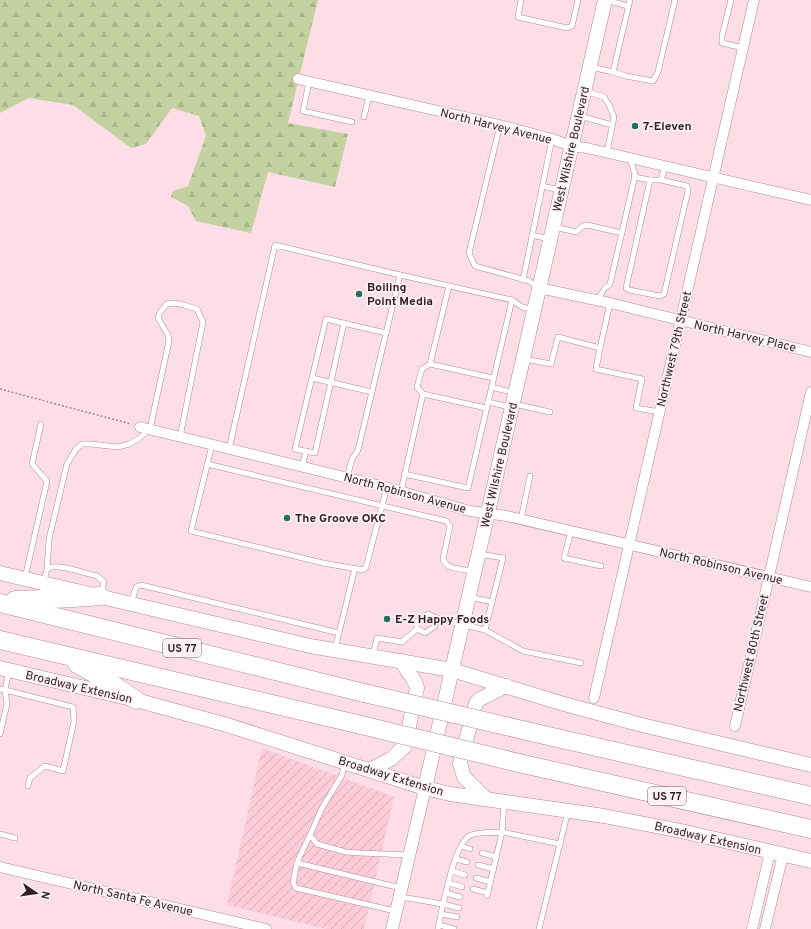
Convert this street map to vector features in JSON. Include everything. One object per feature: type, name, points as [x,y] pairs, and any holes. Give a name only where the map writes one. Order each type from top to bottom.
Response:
[{"type":"highway","points":[[0,602],[59,599],[68,600],[100,596]]},
{"type":"highway","name":"US 77","points":[[0,602],[364,693],[811,796]]},
{"type":"highway","name":"US 77","points":[[0,640],[523,764],[811,829]]},
{"type":"highway","points":[[61,654],[114,685],[136,700]]},
{"type":"main road","name":"West Wilshire Boulevard","points":[[425,788],[605,0]]},
{"type":"main road","points":[[0,573],[310,646],[452,670],[642,725],[811,765]]},
{"type":"main road","points":[[370,770],[391,759],[404,746],[417,688],[415,682],[401,661]]},
{"type":"main road","name":"Broadway Extension","points":[[5,669],[136,700],[227,724],[425,788],[450,794],[568,810],[681,831],[811,861]]},
{"type":"main road","points":[[485,798],[464,777],[460,763],[476,703],[480,699],[506,686]]},
{"type":"street","name":"Northwest 79th Street","points":[[594,698],[754,0]]},
{"type":"street","name":"North Harvey Avenue","points":[[298,79],[500,125],[552,139],[571,146],[607,152],[811,200]]},
{"type":"street","name":"North Harvey Place","points":[[539,288],[610,303],[811,352]]},
{"type":"street","name":"Northwest 80th Street","points":[[735,726],[811,392]]},
{"type":"street","name":"North Robinson Avenue","points":[[145,428],[387,487],[470,511],[521,519],[811,587]]},
{"type":"street","name":"West Wilshire Boulevard","points":[[392,929],[425,788]]},
{"type":"street","points":[[753,924],[776,853]]},
{"type":"street","points":[[766,926],[776,853]]},
{"type":"street","name":"North Santa Fe Avenue","points":[[0,867],[266,929]]},
{"type":"lane","points":[[521,0],[518,17],[567,28],[572,26],[578,0]]},
{"type":"lane","points":[[605,0],[628,6]]},
{"type":"lane","points":[[613,72],[630,0]]},
{"type":"lane","points":[[590,66],[626,76],[653,81],[658,72],[675,0]]},
{"type":"lane","points":[[731,0],[722,36],[722,43],[743,48]]},
{"type":"lane","points":[[309,82],[303,111],[352,122]]},
{"type":"lane","points":[[584,91],[604,96],[614,117],[607,152]]},
{"type":"lane","points":[[364,117],[369,96]]},
{"type":"lane","points":[[578,116],[612,125]]},
{"type":"lane","points":[[500,125],[469,253],[475,266],[529,281],[539,288]]},
{"type":"lane","points":[[523,280],[552,139]]},
{"type":"lane","points":[[597,301],[605,288],[610,284],[622,233],[634,177],[629,158]]},
{"type":"lane","points":[[661,180],[665,166]]},
{"type":"lane","points":[[634,177],[650,180],[661,180],[687,186],[688,191],[664,294],[660,296],[629,290],[626,288],[650,180]]},
{"type":"lane","points":[[542,186],[561,190]]},
{"type":"lane","points":[[532,235],[576,232],[583,226],[587,225],[622,233]]},
{"type":"lane","points":[[229,449],[276,245],[512,300],[522,307],[534,310]]},
{"type":"lane","points":[[347,478],[352,459],[358,450],[400,275]]},
{"type":"lane","points":[[449,286],[430,364],[422,369],[417,387],[423,394],[486,408]]},
{"type":"lane","points":[[404,474],[468,488],[512,300]]},
{"type":"lane","points":[[44,584],[47,570],[49,539],[67,464],[82,444],[118,447],[129,444],[138,439],[145,428],[169,341],[168,335],[158,318],[160,312],[167,304],[175,303],[197,309],[203,322],[180,437]]},
{"type":"lane","points":[[610,303],[596,369],[642,379],[636,408],[660,412]]},
{"type":"lane","points":[[344,323],[315,453],[295,449],[326,319],[386,332]]},
{"type":"lane","points":[[524,358],[551,364],[558,337],[600,348]]},
{"type":"lane","points":[[430,364],[493,378]]},
{"type":"lane","points":[[312,378],[372,392]]},
{"type":"lane","points":[[491,388],[514,401],[550,412]]},
{"type":"lane","points":[[401,491],[423,394]]},
{"type":"lane","points":[[488,402],[514,401]]},
{"type":"lane","points":[[25,579],[47,481],[32,464],[41,424]]},
{"type":"lane","points":[[212,445],[191,531],[323,563],[363,570],[366,567],[387,487]]},
{"type":"lane","points":[[302,467],[306,451]]},
{"type":"lane","points":[[207,464],[446,521],[450,526],[443,559],[444,563],[448,567],[474,572]]},
{"type":"lane","points":[[521,519],[530,476]]},
{"type":"lane","points":[[571,531],[564,558],[601,566]]},
{"type":"lane","points":[[478,554],[503,558],[485,630]]},
{"type":"lane","points":[[47,570],[49,568],[59,566],[96,576],[104,582],[104,587],[100,596]]},
{"type":"lane","points":[[335,650],[355,568]]},
{"type":"lane","points":[[131,604],[136,587],[141,584],[339,633]]},
{"type":"lane","points":[[469,597],[492,602]]},
{"type":"lane","points":[[373,656],[377,638],[402,642],[417,629],[417,621],[428,614],[437,618],[485,630],[523,651],[581,663]]},
{"type":"lane","points":[[417,629],[425,633],[435,626],[437,618]]},
{"type":"lane","points":[[0,695],[5,669]]},
{"type":"lane","points":[[0,734],[7,704],[2,689]]},
{"type":"lane","points":[[2,689],[73,707],[74,721],[63,771],[45,766],[30,778],[28,786]]},
{"type":"lane","points":[[346,762],[342,775],[322,808],[298,858],[293,883],[296,888],[396,911]]},
{"type":"lane","points":[[473,889],[488,894],[502,832],[504,801]]},
{"type":"lane","points":[[539,929],[568,810]]},
{"type":"lane","points":[[454,929],[438,927],[452,872],[463,841],[471,835],[502,832],[560,844]]},
{"type":"lane","points":[[0,834],[15,838]]},
{"type":"lane","points":[[310,835],[317,844],[346,852],[409,855]]},
{"type":"lane","points":[[461,846],[470,849]]},
{"type":"lane","points":[[482,852],[496,857]]},
{"type":"lane","points":[[456,859],[467,862]]},
{"type":"lane","points":[[298,863],[459,908]]},
{"type":"lane","points":[[478,865],[494,869]]},
{"type":"lane","points":[[452,872],[465,875]]},
{"type":"lane","points":[[476,878],[490,882]]},
{"type":"lane","points":[[449,883],[462,887]]},
{"type":"lane","points":[[446,894],[460,897]]},
{"type":"lane","points":[[441,914],[457,917]]},
{"type":"lane","points":[[753,924],[766,926]]},
{"type":"path","points":[[0,389],[145,428]]},
{"type":"shaded area","points":[[262,748],[394,797],[364,929],[327,929],[227,905]]},
{"type":"green space","points":[[0,0],[318,0],[288,123],[348,134],[335,187],[268,172],[251,233],[196,221],[188,206],[171,197],[173,191],[188,186],[206,136],[199,116],[172,108],[146,144],[131,148],[73,105],[29,98],[0,113]]},
{"type":"place","name":"7-Eleven","points":[[635,126]]},
{"type":"place","name":"Boiling Point Media","points":[[359,294]]},
{"type":"place","name":"The Groove OKC","points":[[287,518]]},
{"type":"place","name":"E-Z Happy Foods","points":[[387,619]]}]
